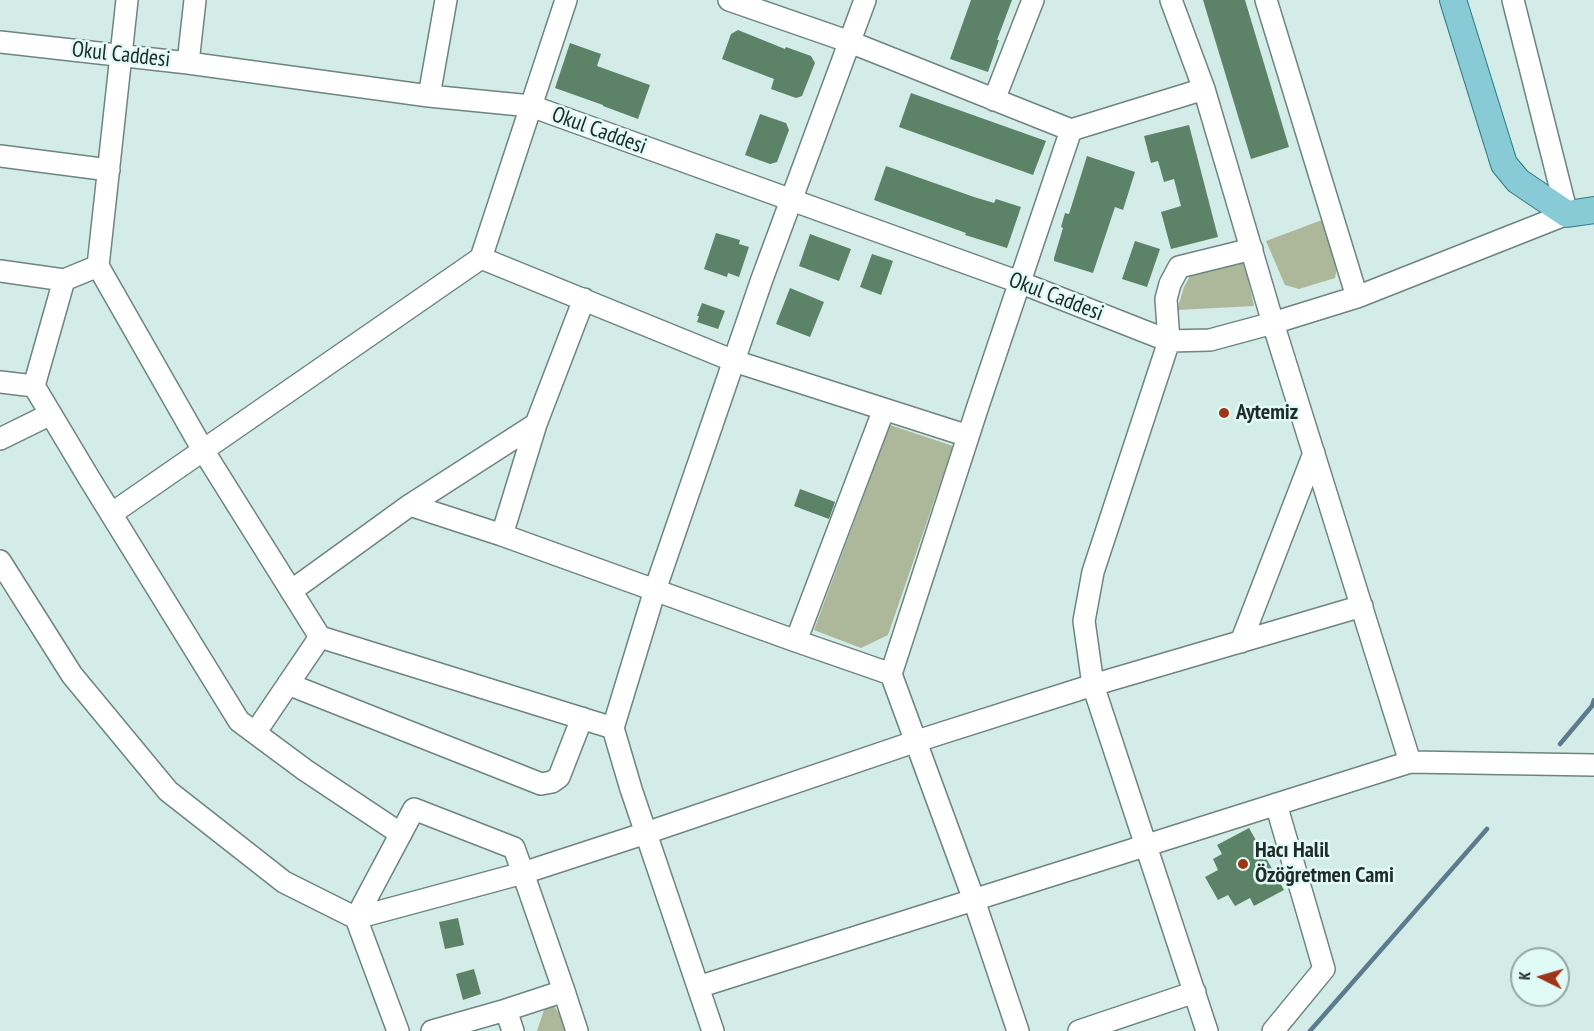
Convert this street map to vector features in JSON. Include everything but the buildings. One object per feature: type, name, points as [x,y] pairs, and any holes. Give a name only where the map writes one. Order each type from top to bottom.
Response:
[{"type":"main road","points":[[1453,0],[1504,164],[1518,181],[1567,214],[1594,210]]},
{"type":"main road","points":[[1567,214],[1594,197]]},
{"type":"street","points":[[127,0],[98,266],[203,450],[320,637],[613,728]]},
{"type":"street","points":[[188,63],[195,0]]},
{"type":"street","points":[[429,96],[446,0]]},
{"type":"street","points":[[111,514],[481,258],[566,0]]},
{"type":"street","points":[[729,0],[850,42],[1071,130],[1204,89]]},
{"type":"street","points":[[713,1031],[613,728],[655,590],[762,279],[865,0]]},
{"type":"street","points":[[994,100],[1034,0]]},
{"type":"street","points":[[1171,0],[1204,89],[1273,323],[1410,762]]},
{"type":"street","points":[[1266,0],[1358,297]]},
{"type":"street","points":[[1169,341],[1210,340],[1358,297],[1567,214],[1513,0]]},
{"type":"street","name":"Okul Caddesi","points":[[0,42],[188,63],[429,96],[531,106],[1020,282],[1169,341]]},
{"type":"street","points":[[1018,1031],[974,900],[891,674],[1071,130]]},
{"type":"street","points":[[0,156],[109,170]]},
{"type":"street","points":[[1207,1031],[1093,686],[1084,621],[1093,572],[1169,341],[1166,299],[1170,284],[1179,267],[1252,249]]},
{"type":"street","points":[[481,258],[734,361],[968,436]]},
{"type":"street","points":[[0,272],[64,280],[98,266]]},
{"type":"street","points":[[64,280],[34,386],[111,514],[239,721],[305,770],[401,834]]},
{"type":"street","points":[[502,534],[536,424],[584,299]]},
{"type":"street","points":[[0,382],[34,386]]},
{"type":"street","points":[[796,641],[884,409]]},
{"type":"street","points":[[0,439],[51,414]]},
{"type":"street","points":[[291,591],[410,505],[536,424]]},
{"type":"street","points":[[1241,642],[1314,453]]},
{"type":"street","points":[[410,505],[502,534],[891,674]]},
{"type":"street","points":[[0,561],[72,675],[168,791],[284,882],[356,918],[523,873],[917,741],[1362,606]]},
{"type":"street","points":[[255,733],[320,637]]},
{"type":"street","points":[[288,684],[541,784],[552,782],[559,777],[582,718]]},
{"type":"street","points":[[698,987],[1410,762],[1594,765]]},
{"type":"street","points":[[1273,1031],[1324,969],[1276,804]]},
{"type":"street","points":[[398,1031],[356,918],[414,809],[514,848],[577,1031]]},
{"type":"street","points":[[432,1031],[564,991]]},
{"type":"street","points":[[1079,1031],[1195,992]]},
{"type":"street","points":[[506,1010],[513,1031]]},
{"type":"green space","points":[[1322,220],[1337,268],[1335,278],[1299,289],[1285,285],[1266,241]]},
{"type":"green space","points":[[1241,262],[1245,265],[1254,306],[1177,310],[1190,276]]},
{"type":"green space","points":[[890,425],[953,446],[888,635],[861,648],[814,630]]},
{"type":"green space","points":[[554,1006],[560,1015],[565,1031],[537,1031],[545,1007]]},
{"type":"waterway","points":[[1560,744],[1592,706],[1594,700]]},
{"type":"waterway","points":[[1310,1031],[1487,829]]},
{"type":"place","name":"Aytemiz","points":[[1224,413]]},
{"type":"place","name":"Hacı Halil Özöğretmen Cami","points":[[1243,864]]}]
